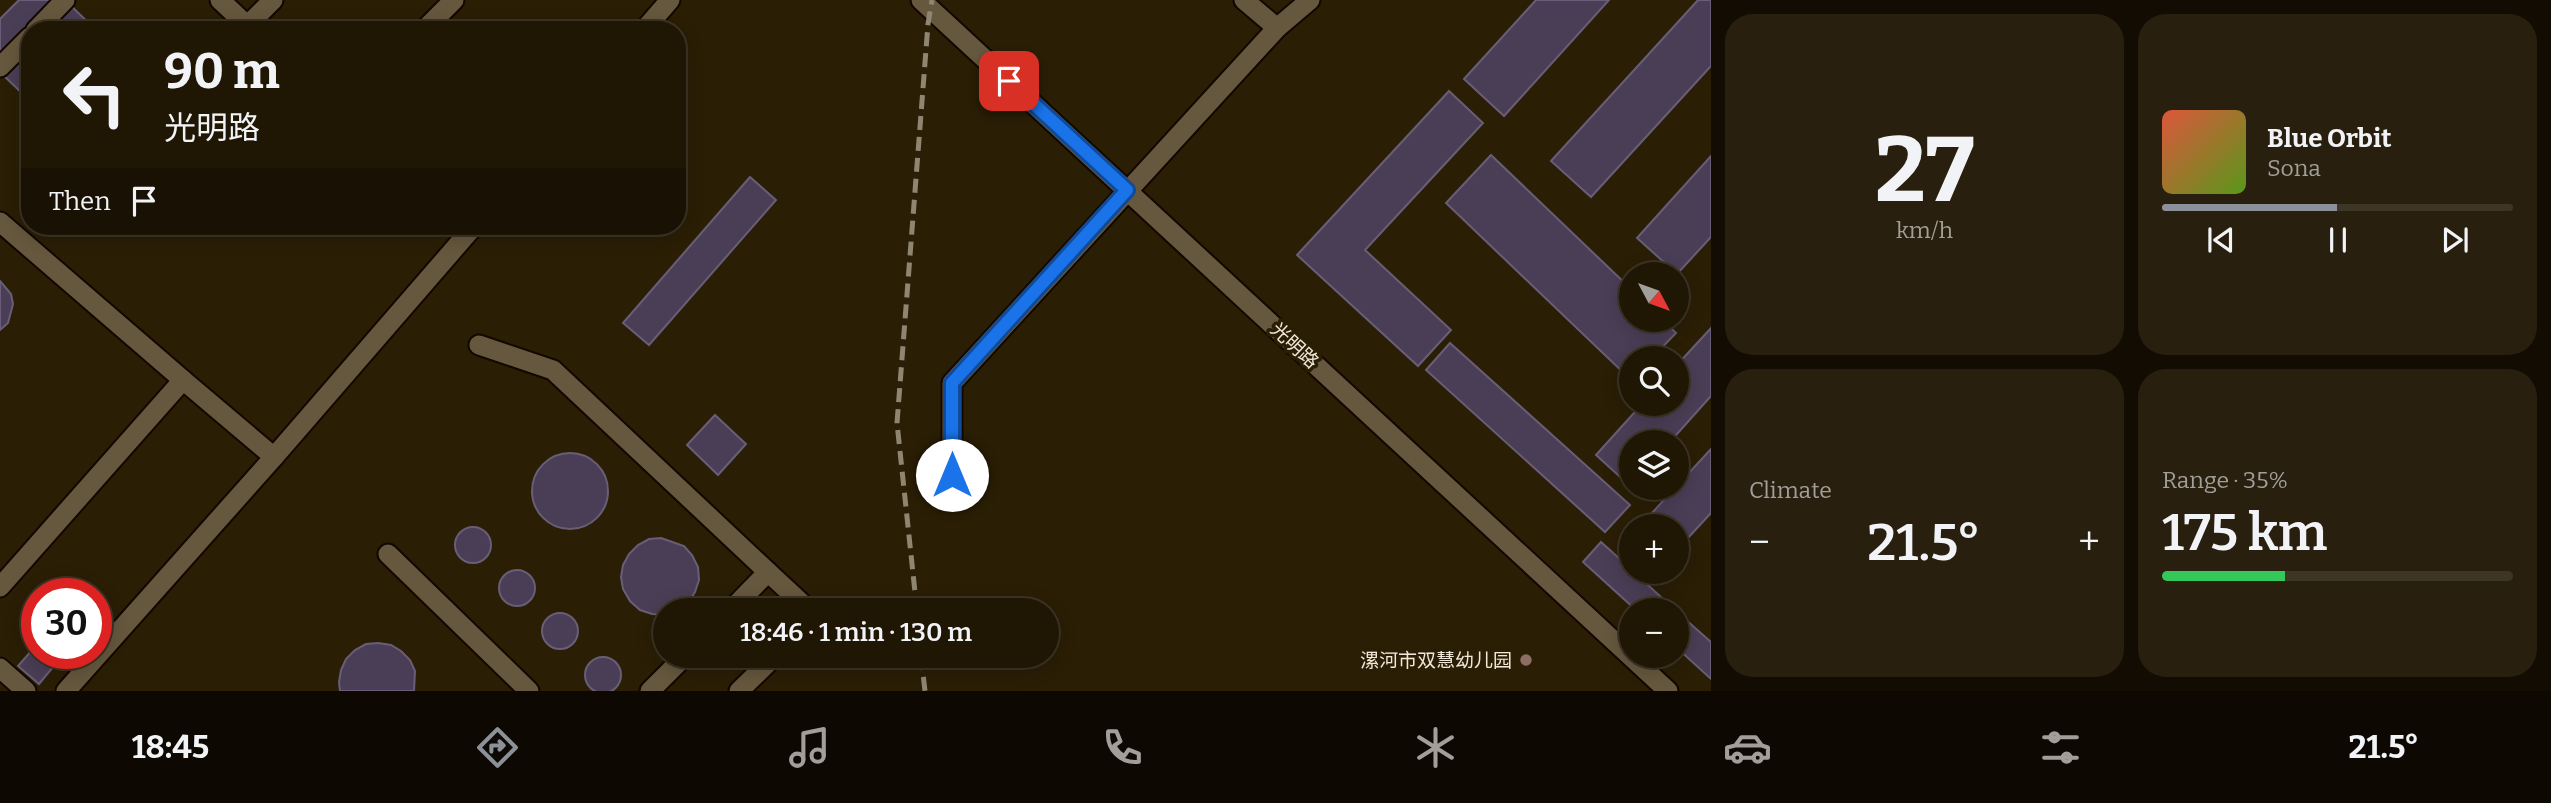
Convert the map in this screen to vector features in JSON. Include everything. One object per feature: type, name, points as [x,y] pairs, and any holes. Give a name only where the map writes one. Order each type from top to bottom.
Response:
[{"type":"street","points":[[45,21],[65,0]]},
{"type":"street","points":[[220,0],[242,21]]},
{"type":"street","points":[[255,21],[273,0]]},
{"type":"street","points":[[433,21],[454,0]]},
{"type":"street","points":[[652,21],[670,0]]},
{"type":"street","name":"光明路","points":[[921,0],[1668,691]]},
{"type":"street","points":[[1244,0],[1277,28]]},
{"type":"street","points":[[952,475],[952,383],[1277,28],[1310,0]]},
{"type":"street","points":[[0,67],[21,46]]},
{"type":"street","points":[[0,222],[274,457]]},
{"type":"street","points":[[65,691],[274,457],[466,235]]},
{"type":"street","points":[[479,345],[553,370],[796,598]]},
{"type":"street","points":[[0,587],[183,380]]},
{"type":"street","points":[[388,554],[529,691]]},
{"type":"street","points":[[743,598],[768,572]]},
{"type":"street","points":[[0,668],[26,691]]},
{"type":"street","points":[[650,691],[673,668]]},
{"type":"street","points":[[739,691],[763,668]]},
{"type":"building","points":[[19,0],[65,0],[87,21],[21,21],[21,92],[0,72],[0,19]]},
{"type":"building","points":[[1536,0],[1609,0],[1504,116],[1464,79]]},
{"type":"building","points":[[1698,0],[1711,0],[1711,66],[1591,197],[1551,161]]},
{"type":"building","points":[[1449,91],[1483,123],[1365,250],[1451,330],[1418,366],[1297,255]]},
{"type":"building","points":[[1491,155],[1619,278],[1619,332],[1676,333],[1664,346],[1619,346],[1619,369],[1446,203]]},
{"type":"building","points":[[1711,156],[1711,237],[1688,262],[1664,262],[1637,238]]},
{"type":"building","points":[[750,177],[776,200],[649,345],[623,323]]},
{"type":"building","points":[[0,281],[11,294],[13,304],[8,323],[0,330]]},
{"type":"building","points":[[1711,328],[1711,396],[1681,430],[1619,430],[1619,476],[1596,455],[1631,416],[1689,416],[1689,352]]},
{"type":"building","points":[[1450,343],[1619,495],[1619,500],[1624,500],[1630,505],[1605,532],[1426,370]]},
{"type":"building","points":[[715,415],[746,444],[718,475],[687,445]]},
{"type":"building","points":[[1711,449],[1711,513],[1689,537],[1689,514],[1651,514],[1664,500],[1689,500],[1689,473]]},
{"type":"building","points":[[563,453],[577,453],[591,459],[602,470],[608,491],[605,506],[597,518],[577,529],[563,529],[549,523],[538,512],[532,498],[532,484],[538,470],[549,459]]},
{"type":"building","points":[[473,527],[486,532],[491,545],[486,558],[473,563],[460,558],[455,545],[460,532]]},
{"type":"building","points":[[661,538],[684,546],[698,567],[699,580],[691,598],[653,598],[653,614],[640,610],[630,601],[623,589],[621,577],[629,554],[649,539]]},
{"type":"building","points":[[1601,542],[1619,558],[1619,584],[1647,584],[1662,598],[1623,598],[1583,562]]},
{"type":"building","points":[[517,570],[530,575],[535,588],[530,601],[517,606],[504,601],[499,588],[504,575]]},
{"type":"building","points":[[560,613],[573,618],[578,631],[573,644],[560,649],[547,644],[542,631],[547,618]]},
{"type":"building","points":[[1689,623],[1711,642],[1711,679],[1689,659]]},
{"type":"building","points":[[366,644],[391,645],[410,660],[415,671],[414,691],[340,691],[341,670],[346,659]]},
{"type":"building","points":[[603,657],[615,663],[621,675],[615,687],[603,693],[591,687],[585,675],[591,663]]},
{"type":"building","points":[[22,669],[51,669],[39,684]]},
{"type":"railway","points":[[916,598],[897,423],[932,0]]},
{"type":"railway","points":[[922,668],[925,691]]},
{"type":"place","name":"漯河市双慧幼儿园","points":[[1526,660]]},
{"type":"route","points":[[952,475],[952,383],[1127,190],[1009,81]]}]
